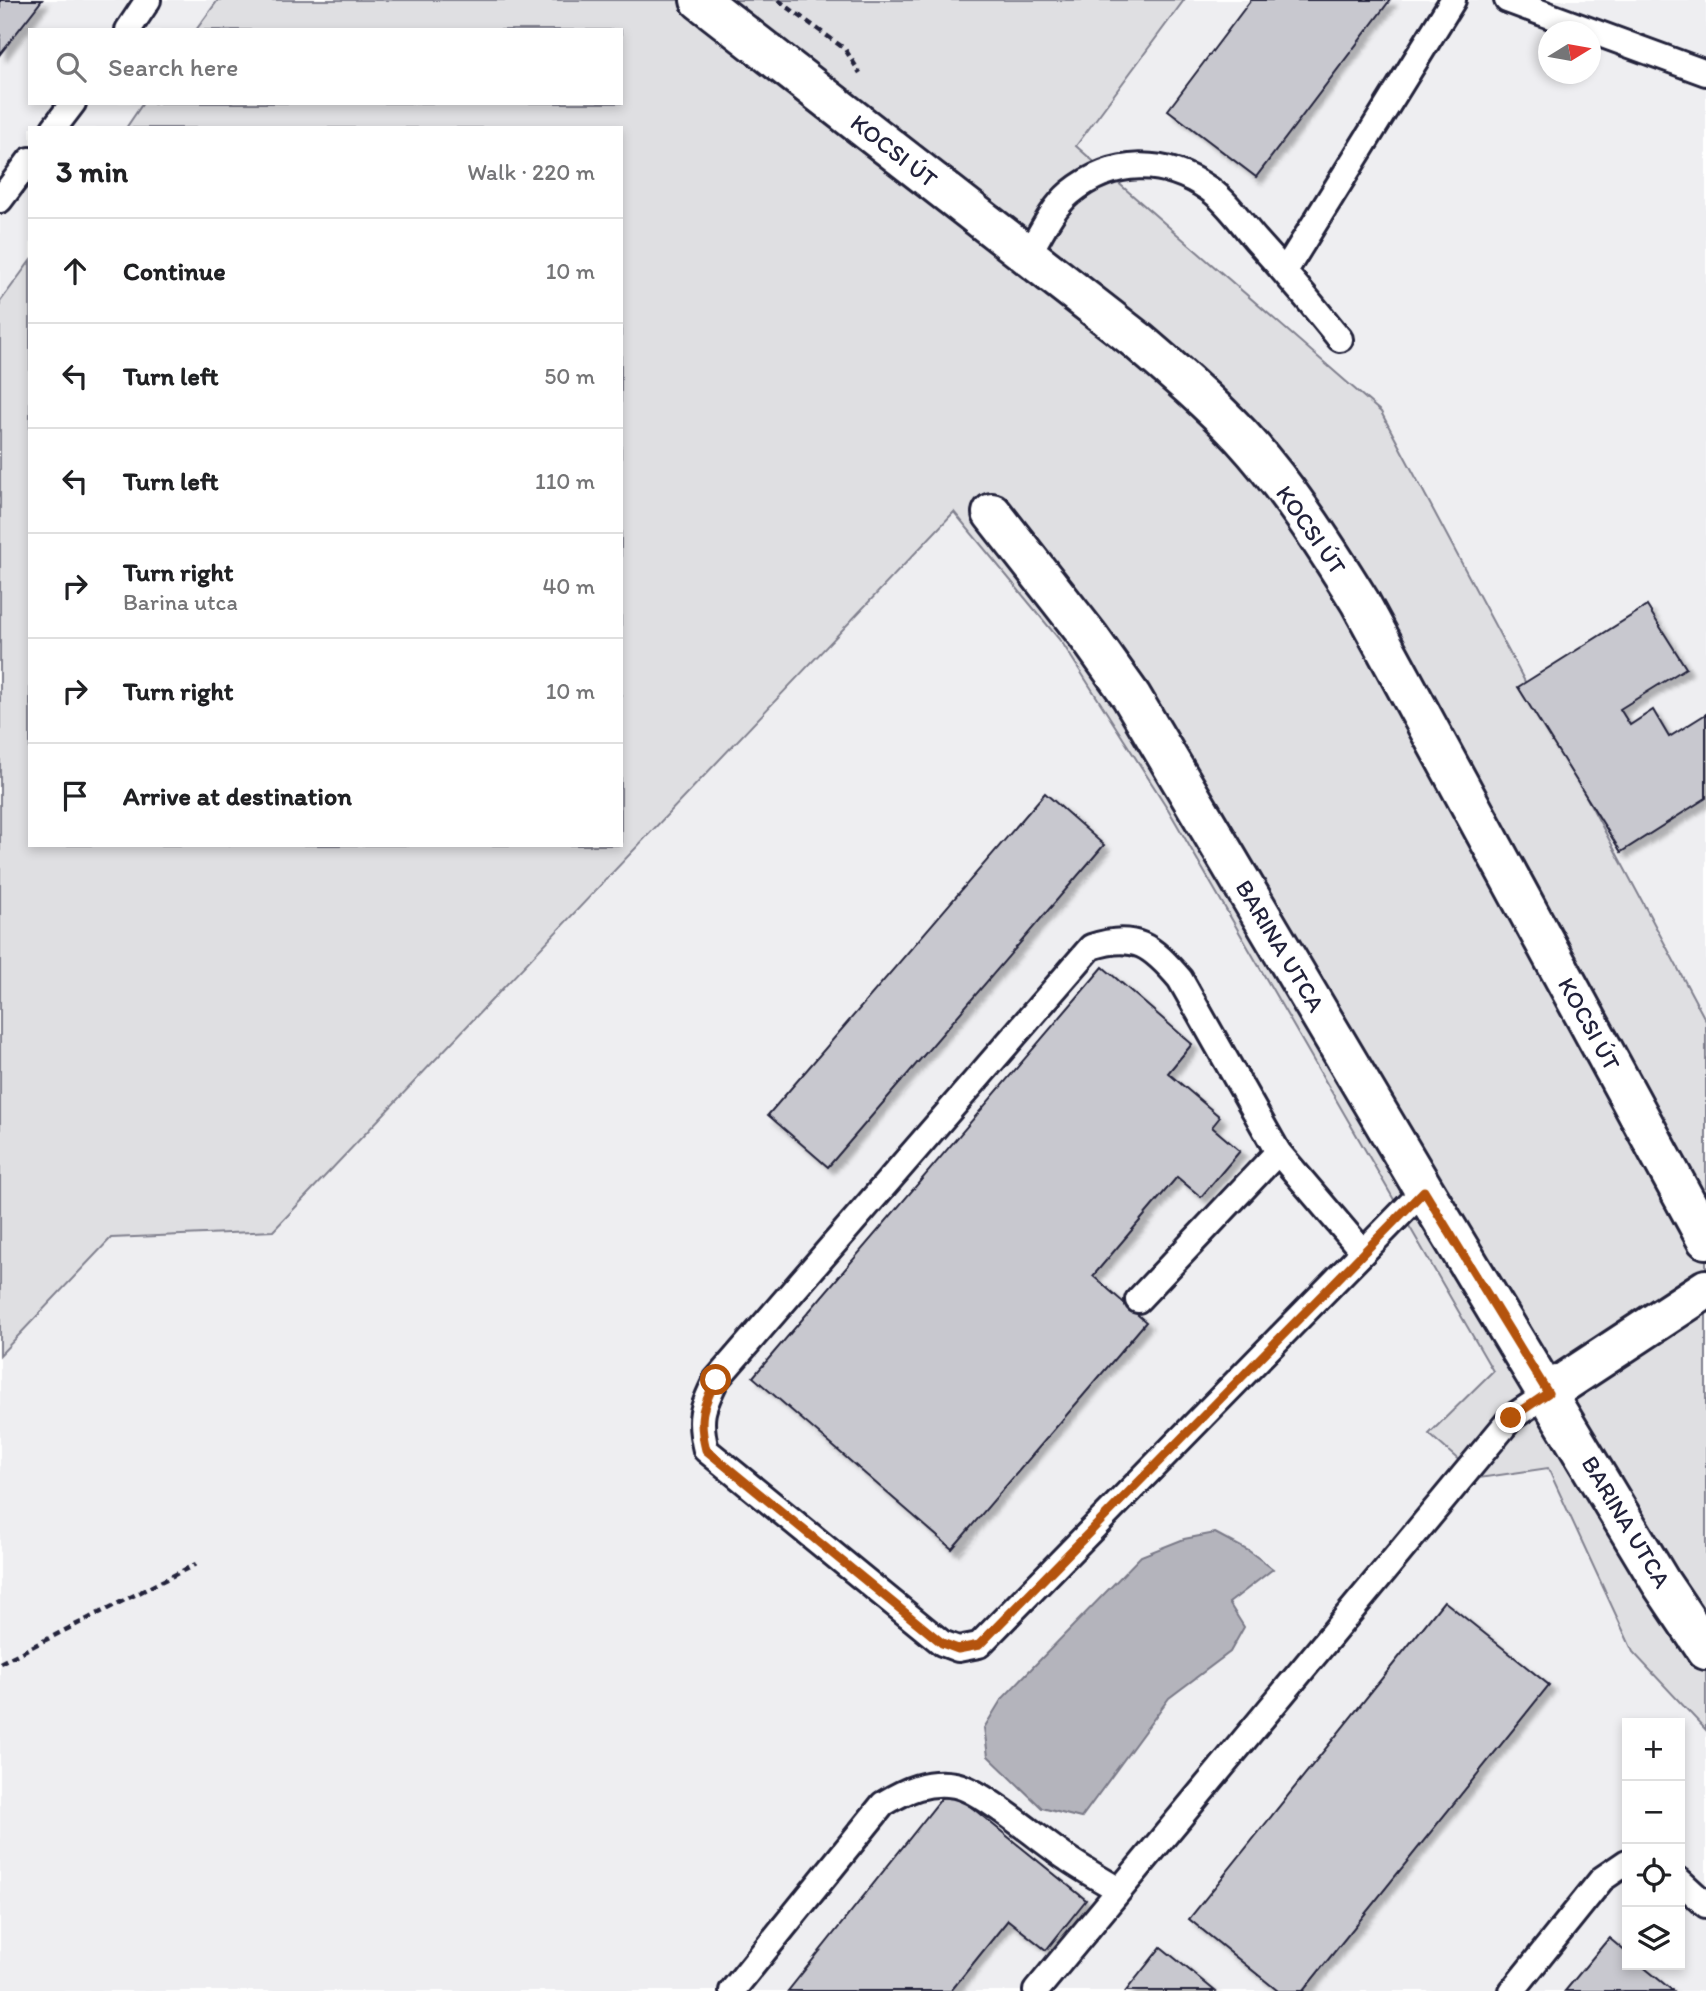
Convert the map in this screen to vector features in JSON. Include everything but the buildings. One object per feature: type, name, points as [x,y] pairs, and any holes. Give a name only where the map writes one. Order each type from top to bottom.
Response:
[{"type":"main road","name":"KOCSI ÚT","points":[[700,0],[1138,341],[1198,393],[1282,485],[1323,544],[1373,626],[1702,1224]]},
{"type":"main road","name":"BARINA UTCA","points":[[992,513],[1089,636],[1131,696],[1424,1191],[1661,1583],[1706,1650]]},
{"type":"main road","points":[[1548,1393],[1706,1289]]},
{"type":"lane","points":[[129,28],[148,0]]},
{"type":"lane","points":[[1284,271],[1453,0]]},
{"type":"lane","points":[[1507,0],[1706,73]]},
{"type":"lane","points":[[56,126],[71,105]]},
{"type":"lane","points":[[0,200],[28,163]]},
{"type":"lane","points":[[1028,256],[1068,195],[1094,177],[1124,168],[1153,165],[1178,172],[1211,190],[1284,271],[1340,339]]},
{"type":"lane","points":[[1363,1252],[1278,1152],[1180,979],[1159,954],[1138,943],[1112,940],[1091,947],[716,1380],[702,1406],[701,1431],[706,1450],[942,1643],[958,1649],[979,1645],[1424,1191]]},
{"type":"lane","points":[[1138,1300],[1278,1152]]},
{"type":"lane","points":[[1036,1991],[1511,1418],[1548,1393]]},
{"type":"lane","points":[[733,1991],[883,1804],[905,1791],[924,1786],[937,1783],[958,1786],[976,1794],[1069,1860],[1119,1890]]},
{"type":"lane","points":[[1512,1991],[1602,1879],[1622,1865]]},
{"type":"lane","points":[[1685,1886],[1706,1905]]},
{"type":"path","points":[[0,1663],[196,1564]]},
{"type":"shaded area","points":[[0,0],[218,0],[197,28],[28,28],[28,105],[142,105],[127,126],[28,126],[28,264],[0,302]]},
{"type":"shaded area","points":[[218,0],[1184,0],[1076,146],[1381,412],[1706,1021],[1706,1730],[1633,1652],[1548,1468],[1479,1478],[1429,1434],[1493,1371],[1168,809],[1063,644],[954,512],[273,1231],[111,1238],[0,1355],[0,302],[28,264],[28,847],[623,847],[623,126],[127,126],[142,105],[623,105],[623,28],[197,28]]},
{"type":"shaded area","points":[[1184,0],[1706,0],[1706,1021],[1381,412],[1076,146]]},
{"type":"shaded area","points":[[953,512],[1063,644],[1168,809],[1494,1371],[1429,1433],[1479,1478],[1548,1468],[1633,1652],[1706,1730],[1706,1991],[0,1991],[0,1355],[111,1238],[273,1231]]},
{"type":"shaded area","points":[[1215,1533],[1249,1551],[1273,1569],[1229,1603],[1244,1627],[1230,1652],[1169,1698],[1081,1818],[1042,1808],[988,1756],[984,1728],[1001,1700],[1141,1556],[1184,1539]]},
{"type":"route","points":[[716,1380],[702,1406],[701,1431],[706,1450],[942,1643],[958,1649],[979,1645],[1424,1191],[1548,1393],[1511,1418]]}]
